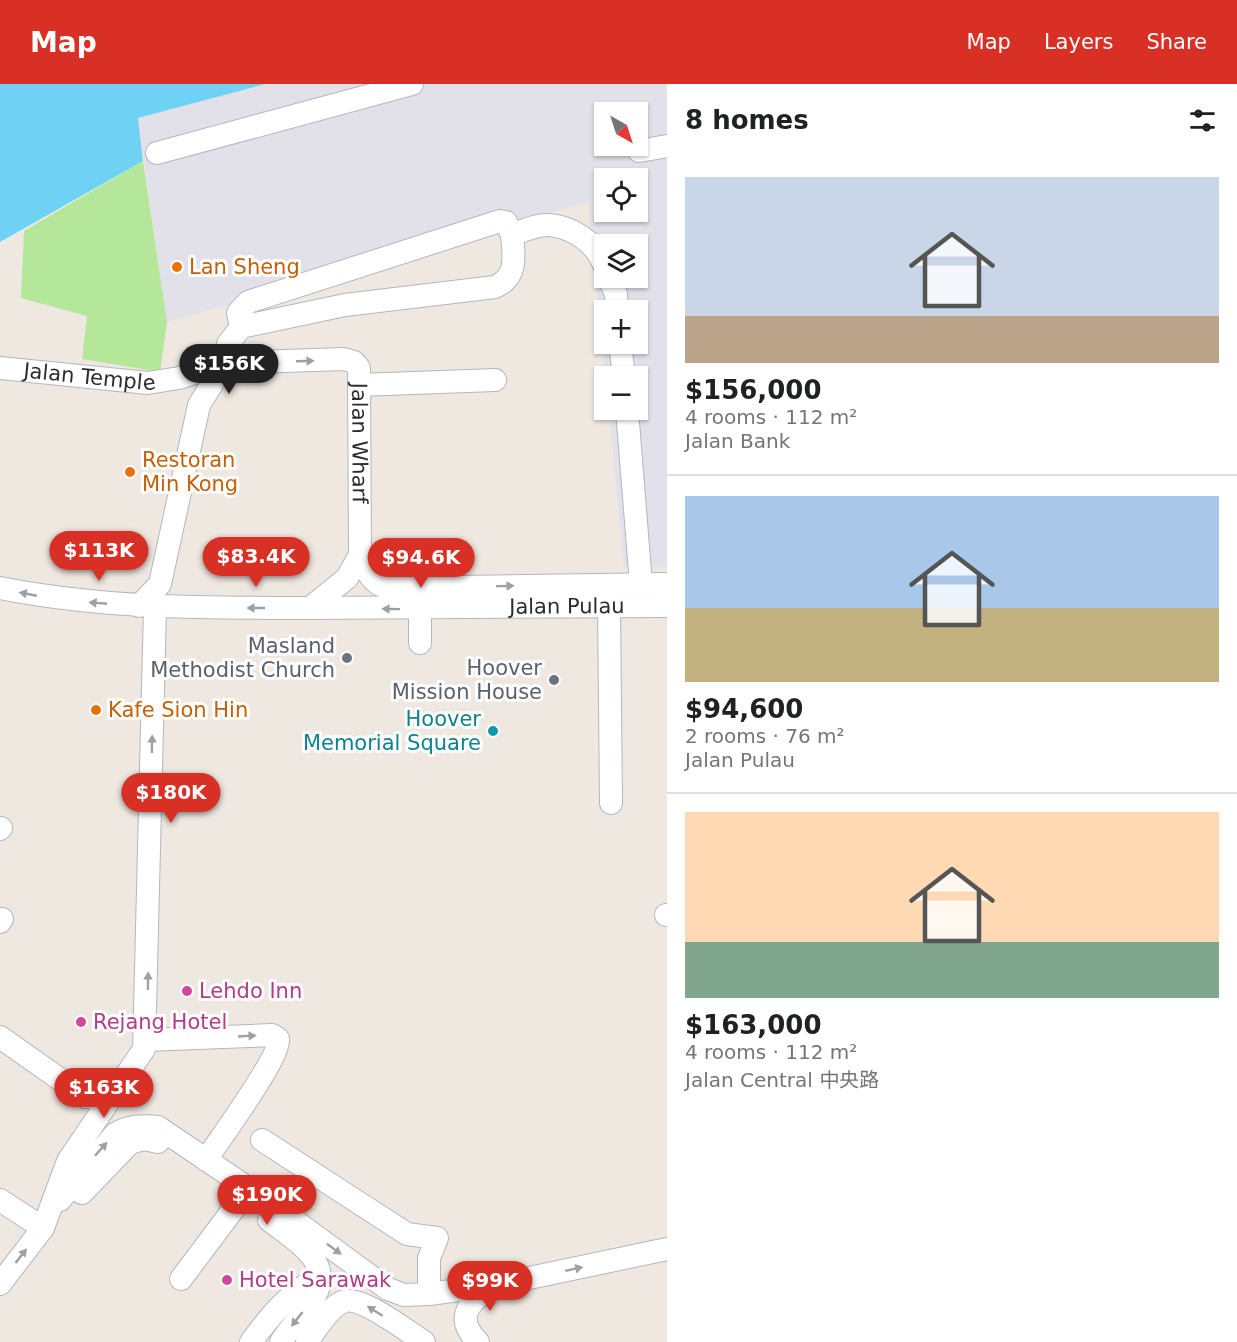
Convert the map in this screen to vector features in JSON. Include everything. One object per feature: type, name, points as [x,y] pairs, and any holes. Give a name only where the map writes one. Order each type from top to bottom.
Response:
[{"type":"street","points":[[157,153],[412,84]]},
{"type":"street","points":[[648,150],[667,146]]},
{"type":"street","points":[[47,1219],[53,1196],[68,1161],[140,1058],[146,1040],[147,607],[163,573],[199,405],[225,363],[228,344],[241,327],[345,305],[495,287],[510,278],[514,269],[512,235],[506,222],[500,221],[248,302],[238,313],[241,327]]},
{"type":"street","points":[[512,235],[549,225],[586,239],[594,249]]},
{"type":"street","name":"Jalan Temple","points":[[0,368],[148,383],[179,378],[225,363],[344,360],[354,362],[359,377],[495,380]]},
{"type":"street","name":"Jalan Wharf","points":[[359,377],[360,555],[377,584],[384,587],[405,587]]},
{"type":"street","points":[[179,378],[199,405]]},
{"type":"street","points":[[628,420],[641,584]]},
{"type":"street","points":[[310,608],[347,578],[360,555]]},
{"type":"street","points":[[163,573],[179,595],[201,608]]},
{"type":"street","name":"Jalan Pulau","points":[[405,587],[667,584]]},
{"type":"street","name":"Jalan Pulau","points":[[0,588],[56,599],[147,607],[420,609],[667,606]]},
{"type":"street","points":[[609,606],[611,803]]},
{"type":"street","points":[[420,609],[420,643]]},
{"type":"street","points":[[146,1040],[272,1035],[278,1039],[277,1051],[267,1068],[206,1160]]},
{"type":"street","points":[[0,1037],[86,1097],[97,1121]]},
{"type":"street","points":[[86,1097],[108,1098],[116,1094]]},
{"type":"street","points":[[0,1284],[99,1151],[124,1129],[146,1125],[158,1127],[388,1289],[404,1295],[496,1285],[667,1249]]},
{"type":"street","points":[[0,1200],[47,1219],[62,1215],[130,1143],[144,1139],[158,1142],[241,1199],[307,1249],[318,1263],[321,1276],[314,1298],[281,1342]]},
{"type":"street","points":[[262,1140],[408,1234],[437,1238],[429,1258],[429,1294]]},
{"type":"street","points":[[182,1279],[241,1199]]},
{"type":"street","points":[[251,1342],[273,1312],[293,1292],[321,1276]]},
{"type":"street","points":[[478,1342],[466,1323],[466,1311],[478,1295],[496,1285]]},
{"type":"street","points":[[307,1342],[334,1308],[346,1301],[361,1303],[424,1342]]},
{"type":"shaded area","points":[[264,84],[667,84],[667,567],[624,568],[610,420],[648,420],[648,366],[604,366],[603,354],[648,354],[648,300],[598,300],[596,288],[648,288],[648,234],[594,234],[594,263],[588,202],[167,322],[138,118]]},
{"type":"green space","points":[[143,161],[167,322],[160,372],[82,359],[87,316],[21,298],[24,231]]},
{"type":"water","points":[[0,84],[265,84],[138,118],[143,161],[0,242]]},
{"type":"place","name":"Lan Sheng","points":[[177,267]]},
{"type":"place","name":"Restoran Min Kong","points":[[130,472]]},
{"type":"place","name":"Masland Methodist Church","points":[[347,658]]},
{"type":"place","name":"Hoover Mission House","points":[[554,680]]},
{"type":"place","name":"Kafe Sion Hin","points":[[96,710]]},
{"type":"place","name":"Hoover Memorial Square","points":[[493,731]]},
{"type":"place","name":"Lehdo Inn","points":[[187,991]]},
{"type":"place","name":"Rejang Hotel","points":[[81,1022]]},
{"type":"place","name":"Hotel Sarawak","points":[[227,1280]]}]
